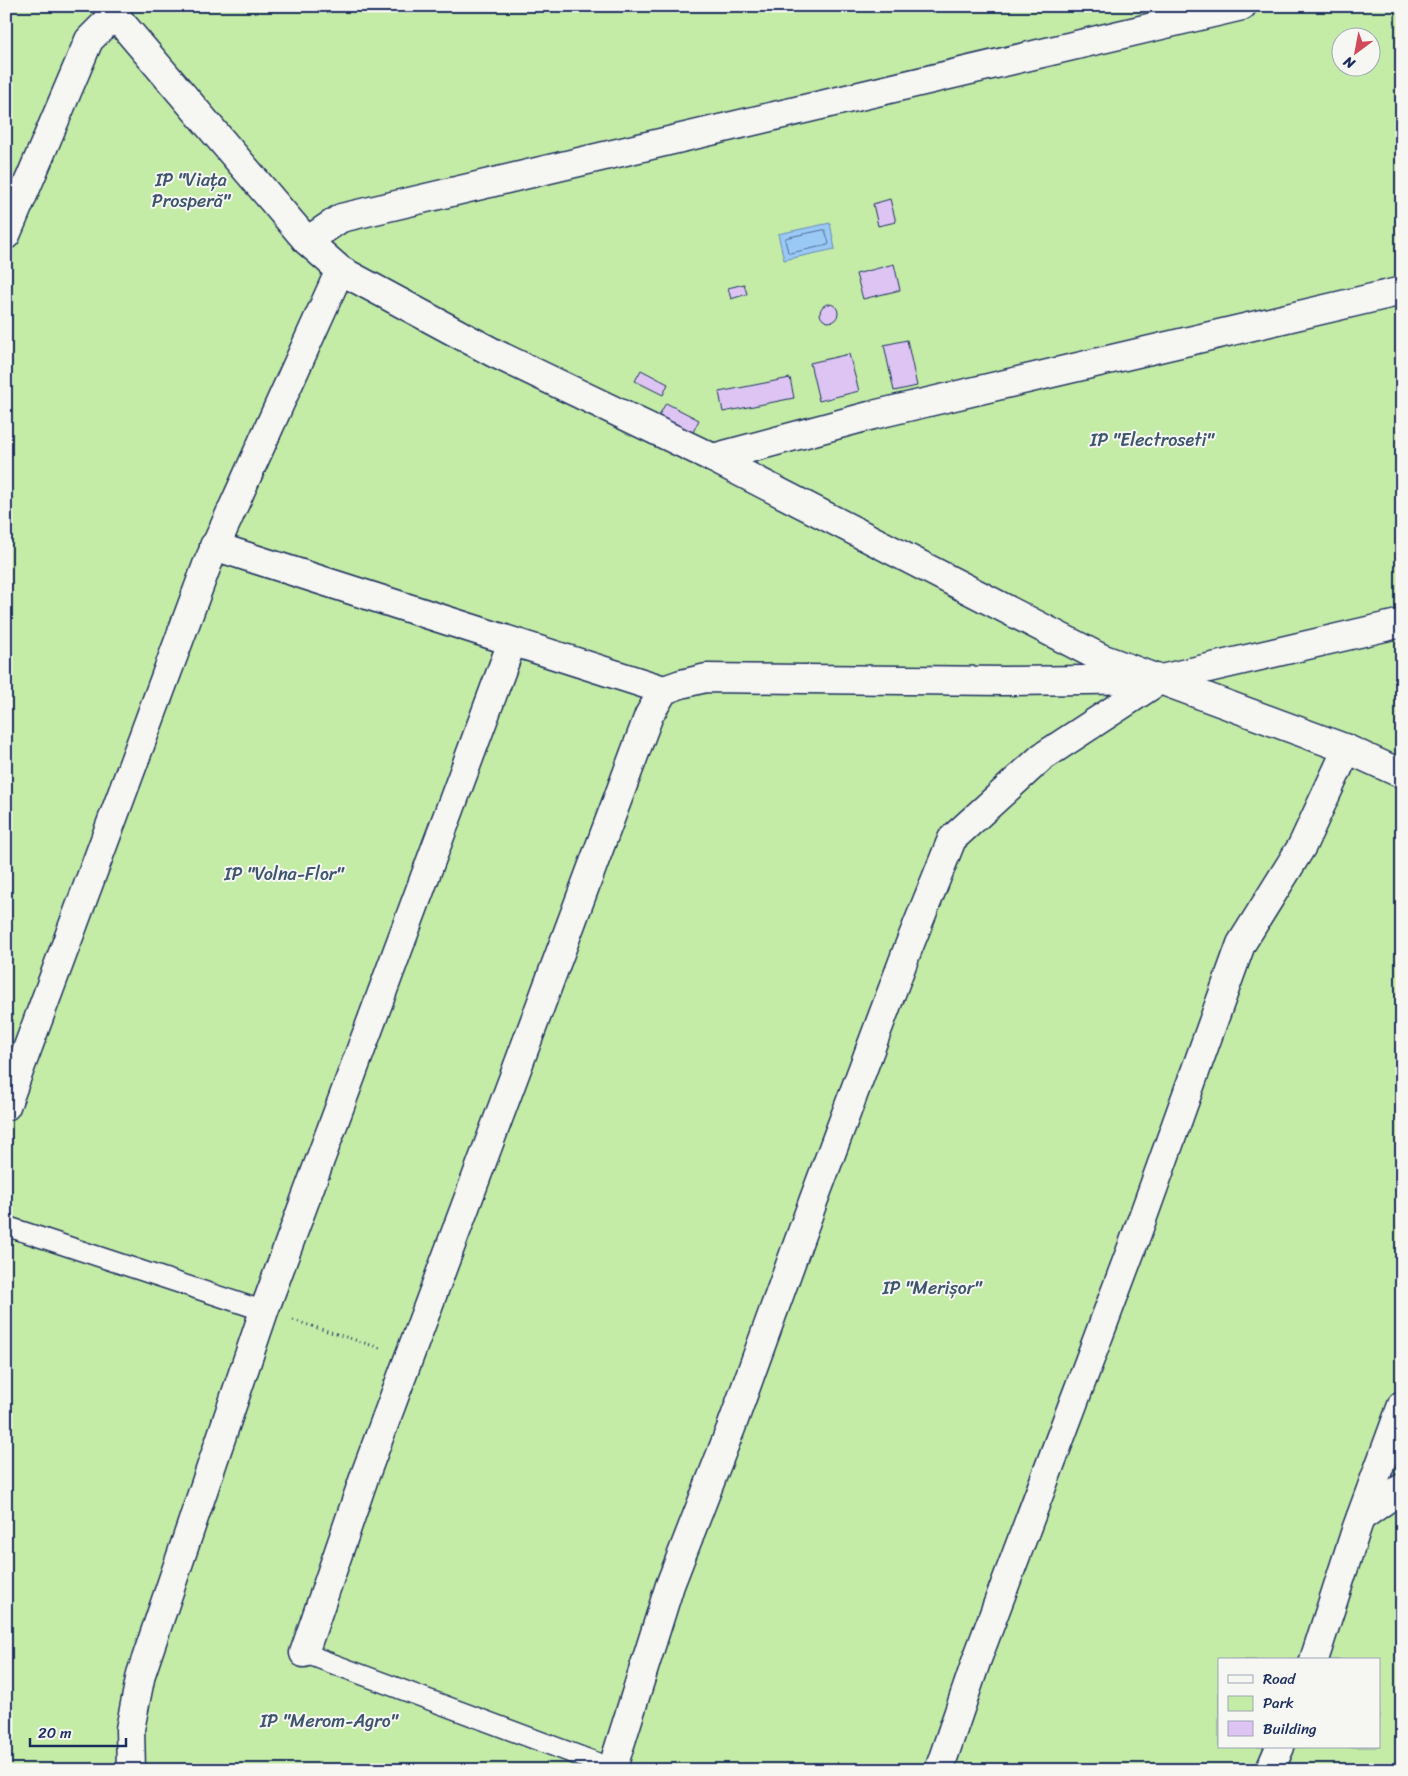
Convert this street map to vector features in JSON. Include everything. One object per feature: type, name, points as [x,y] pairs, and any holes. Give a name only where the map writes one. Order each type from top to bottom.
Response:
[{"type":"street","points":[[307,241],[341,218],[1242,6]]},
{"type":"street","points":[[6,235],[89,40],[110,10],[307,241],[340,270],[494,353],[713,458],[1101,658],[1347,750],[1402,774]]},
{"type":"street","points":[[6,1106],[214,546],[340,270]]},
{"type":"street","points":[[713,458],[873,414],[1402,291]]},
{"type":"street","points":[[214,546],[664,690],[706,678],[1004,681],[1161,679],[1402,623]]},
{"type":"street","points":[[131,1770],[130,1729],[141,1674],[264,1311],[512,642]]},
{"type":"street","points":[[614,1769],[670,1585],[731,1428],[907,951],[952,839],[1042,757],[1161,679]]},
{"type":"street","points":[[304,1653],[365,1475],[649,715],[664,690]]},
{"type":"street","points":[[939,1770],[977,1659],[1131,1250],[1241,944],[1302,846],[1347,750]]},
{"type":"street","points":[[1315,1658],[1361,1517],[1402,1405]]},
{"type":"street","points":[[1361,1517],[1402,1488]]},
{"type":"street","points":[[1270,1770],[1280,1748]]},
{"type":"lane","points":[[6,1226],[264,1311]]},
{"type":"lane","points":[[304,1653],[614,1769]]},
{"type":"path","points":[[264,1311],[409,1357]]},
{"type":"green space","points":[[6,6],[1402,6],[1402,1770],[6,1770]]},
{"type":"water","points":[[830,223],[835,249],[784,260],[778,234]]},
{"type":"building","points":[[890,199],[896,222],[878,226],[873,204]]},
{"type":"building","points":[[894,264],[900,290],[863,299],[856,274]]},
{"type":"building","points":[[744,284],[747,294],[731,299],[728,288]]},
{"type":"building","points":[[825,304],[833,304],[838,309],[836,320],[825,322],[820,317],[820,309]]},
{"type":"building","points":[[907,340],[917,386],[894,391],[884,345]]},
{"type":"building","points":[[849,354],[859,391],[819,401],[810,363]]},
{"type":"building","points":[[641,370],[668,384],[663,395],[635,381]]},
{"type":"building","points":[[790,378],[794,398],[723,412],[719,392]]},
{"type":"building","points":[[666,403],[699,420],[692,434],[658,417]]},
{"type":"park label","name":"IP \"Viața Prosperă\"","points":[[191,190]]},
{"type":"park label","name":"IP \"Electroseti\"","points":[[1152,440]]},
{"type":"park label","name":"IP \"Volna-Flor\"","points":[[284,874]]},
{"type":"park label","name":"IP \"Merișor\"","points":[[932,1288]]},
{"type":"park label","name":"IP \"Merom-Agro\"","points":[[329,1721]]}]
